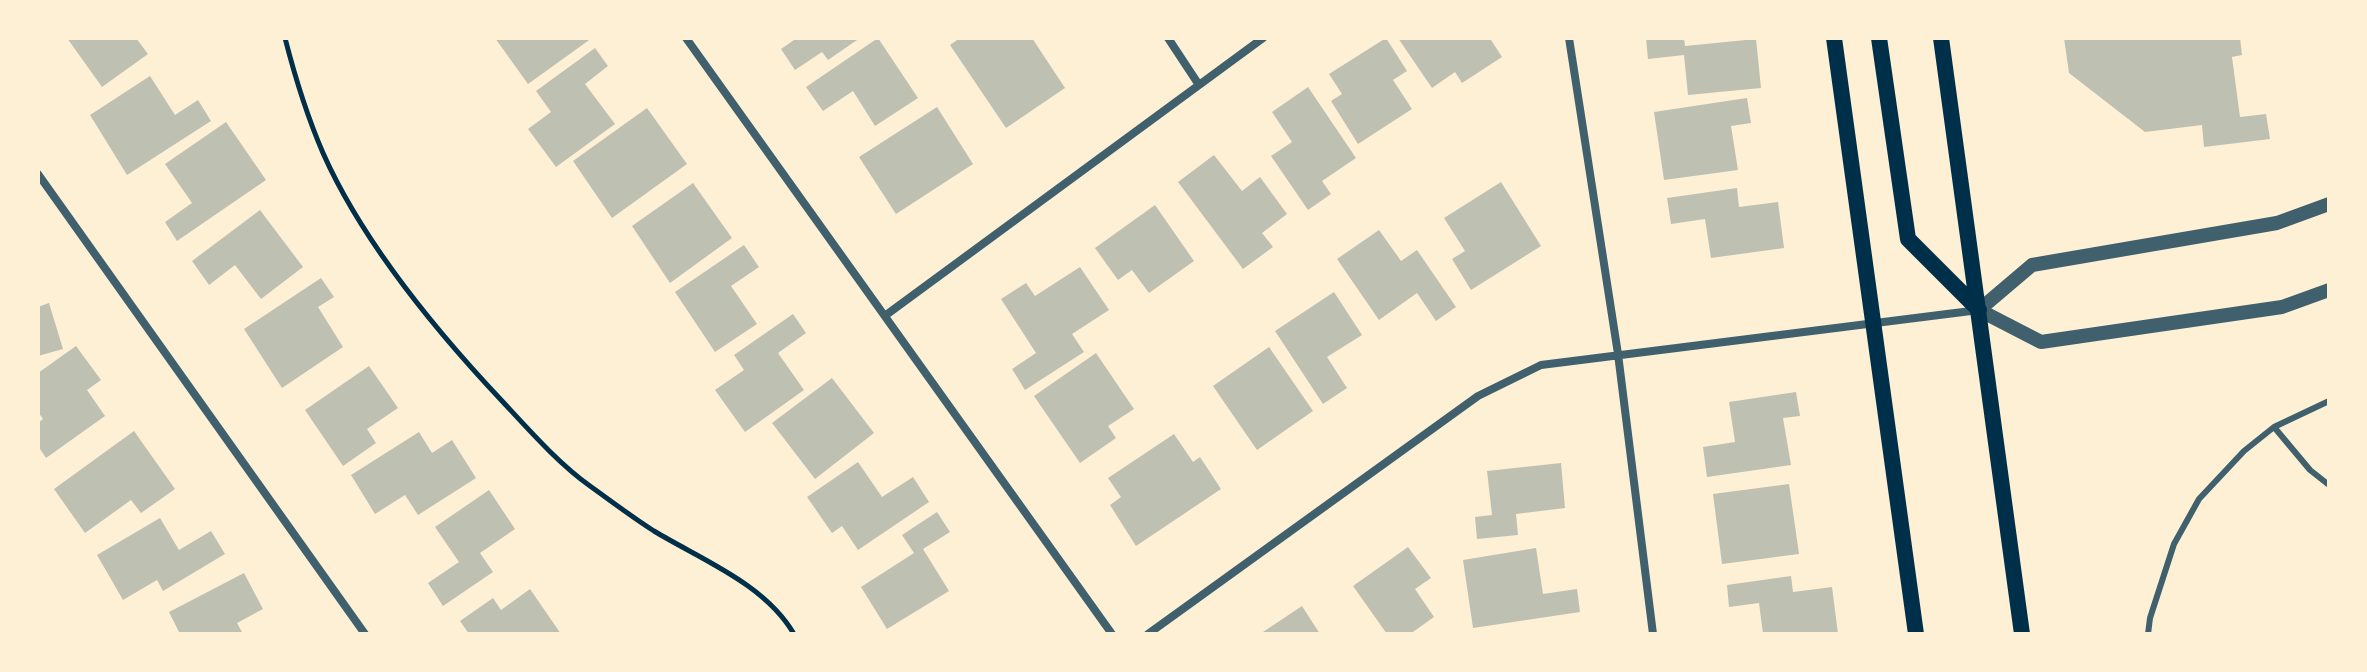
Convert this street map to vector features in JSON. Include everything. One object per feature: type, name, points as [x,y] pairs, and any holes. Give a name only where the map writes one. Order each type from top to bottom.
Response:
[{"type":"main road","points":[[1834,38],[1916,634]]},
{"type":"main road","points":[[1879,38],[1908,239],[1979,310]]},
{"type":"main road","points":[[1941,38],[2022,634]]},
{"type":"street","points":[[686,38],[1112,634]]},
{"type":"street","points":[[1168,38],[1199,85]]},
{"type":"street","points":[[886,315],[1263,38]]},
{"type":"street","points":[[1569,38],[1618,354],[1653,634]]},
{"type":"street","points":[[38,174],[365,634]]},
{"type":"street","points":[[1979,310],[2032,265],[2277,223],[2329,204]]},
{"type":"street","points":[[1148,634],[1478,396],[1541,365],[1979,310],[2041,342],[2282,307],[2329,290]]},
{"type":"lane","points":[[2148,634],[2150,618],[2174,544],[2199,499],[2244,451],[2274,427],[2329,401]]},
{"type":"lane","points":[[2274,427],[2310,470],[2329,485]]},
{"type":"path","points":[[285,38],[298,86],[323,154],[358,218],[458,355],[586,483],[655,531],[713,562],[767,602],[794,634]]},
{"type":"building","points":[[67,38],[136,38],[148,54],[102,87]]},
{"type":"building","points":[[495,38],[592,38],[528,84]]},
{"type":"building","points":[[797,38],[860,38],[828,60],[822,52],[795,70],[781,49]]},
{"type":"building","points":[[878,38],[918,98],[875,126],[853,91],[823,111],[806,87]]},
{"type":"building","points":[[960,38],[1032,38],[1065,88],[1006,128],[950,45]]},
{"type":"building","points":[[1386,38],[1407,71],[1393,80],[1412,109],[1358,144],[1331,101],[1342,94],[1329,74]]},
{"type":"building","points":[[1398,38],[1494,38],[1491,40],[1502,57],[1462,83],[1455,72],[1432,88]]},
{"type":"building","points":[[1646,38],[1684,38],[1685,46],[1756,39],[1761,88],[1688,95],[1684,55],[1648,59]]},
{"type":"building","points":[[2064,38],[2240,38],[2242,55],[2232,57],[2240,117],[2266,114],[2270,139],[2204,147],[2202,125],[2145,132],[2069,73]]},
{"type":"building","points":[[595,48],[608,66],[585,84],[615,124],[556,167],[528,129],[551,112],[536,91]]},
{"type":"building","points":[[150,76],[175,115],[198,100],[211,121],[127,175],[90,115]]},
{"type":"building","points":[[1308,87],[1356,158],[1322,181],[1331,194],[1308,210],[1271,156],[1292,142],[1272,112]]},
{"type":"building","points":[[1747,98],[1751,123],[1731,126],[1738,170],[1664,180],[1654,112]]},
{"type":"building","points":[[937,107],[973,164],[896,214],[859,157]]},
{"type":"building","points":[[647,108],[687,164],[612,218],[573,161]]},
{"type":"building","points":[[226,122],[266,180],[177,241],[165,222],[192,203],[165,164]]},
{"type":"building","points":[[1214,155],[1242,191],[1260,177],[1287,214],[1262,233],[1273,247],[1243,269],[1178,182]]},
{"type":"building","points":[[1501,182],[1541,246],[1471,290],[1452,259],[1465,251],[1444,218]]},
{"type":"building","points":[[693,183],[732,238],[670,283],[632,226]]},
{"type":"building","points":[[1737,188],[1739,207],[1778,202],[1784,248],[1711,258],[1705,219],[1671,224],[1667,198]]},
{"type":"building","points":[[1155,205],[1194,261],[1149,293],[1132,270],[1118,280],[1095,248]]},
{"type":"building","points":[[260,210],[303,267],[261,299],[235,265],[209,285],[192,261]]},
{"type":"building","points":[[1379,230],[1401,261],[1417,250],[1456,307],[1436,321],[1417,293],[1379,320],[1337,259]]},
{"type":"building","points":[[744,245],[759,267],[731,286],[757,324],[715,352],[675,292]]},
{"type":"building","points":[[1080,267],[1109,310],[1072,334],[1084,352],[1025,390],[1012,369],[1036,353],[1001,299],[1026,283],[1035,296]]},
{"type":"building","points":[[321,278],[334,297],[318,307],[343,347],[282,388],[244,329]]},
{"type":"building","points":[[1334,292],[1362,335],[1327,357],[1347,388],[1323,404],[1275,331]]},
{"type":"building","points":[[49,303],[63,349],[38,356],[38,307]]},
{"type":"building","points":[[793,314],[806,333],[778,353],[804,390],[745,432],[715,390],[744,370],[734,355]]},
{"type":"building","points":[[76,346],[101,380],[87,390],[105,416],[46,458],[38,446],[38,423],[43,419],[38,412],[38,373]]},
{"type":"building","points":[[1269,347],[1313,411],[1257,450],[1213,386]]},
{"type":"building","points":[[1096,353],[1134,409],[1108,426],[1116,438],[1080,463],[1034,396]]},
{"type":"building","points":[[369,366],[398,408],[367,429],[376,443],[343,466],[305,410]]},
{"type":"building","points":[[832,378],[874,433],[815,479],[772,423]]},
{"type":"building","points":[[1796,392],[1800,416],[1783,418],[1791,465],[1707,477],[1703,447],[1735,442],[1729,402]]},
{"type":"building","points":[[134,431],[175,489],[141,513],[131,500],[85,533],[54,489]]},
{"type":"building","points":[[419,432],[432,453],[452,440],[476,478],[418,515],[405,495],[375,514],[351,475]]},
{"type":"building","points":[[1174,434],[1193,462],[1200,457],[1221,489],[1136,546],[1110,505],[1121,497],[1108,478]]},
{"type":"building","points":[[858,462],[882,497],[913,477],[929,502],[858,550],[842,526],[832,533],[807,497]]},
{"type":"building","points":[[1561,463],[1565,508],[1516,514],[1518,535],[1477,539],[1475,517],[1492,515],[1487,471]]},
{"type":"building","points":[[1789,484],[1799,554],[1722,564],[1713,494]]},
{"type":"building","points":[[489,490],[515,529],[480,553],[493,572],[443,606],[428,583],[459,562],[435,527]]},
{"type":"building","points":[[937,512],[950,532],[923,549],[949,591],[887,629],[861,587],[914,553],[902,535]]},
{"type":"building","points":[[160,518],[179,550],[211,531],[225,554],[163,591],[157,580],[123,600],[97,555]]},
{"type":"building","points":[[1408,547],[1431,578],[1415,589],[1434,617],[1410,634],[1387,634],[1353,586]]},
{"type":"building","points":[[1536,548],[1543,594],[1577,589],[1580,612],[1473,628],[1463,560]]},
{"type":"building","points":[[244,573],[263,609],[237,623],[243,634],[180,634],[169,612]]},
{"type":"building","points":[[1791,576],[1793,592],[1832,587],[1838,634],[1763,634],[1759,603],[1729,607],[1727,585]]},
{"type":"building","points":[[530,589],[561,634],[469,634],[460,621],[493,598],[501,610]]},
{"type":"building","points":[[1302,606],[1320,634],[1260,634]]}]
